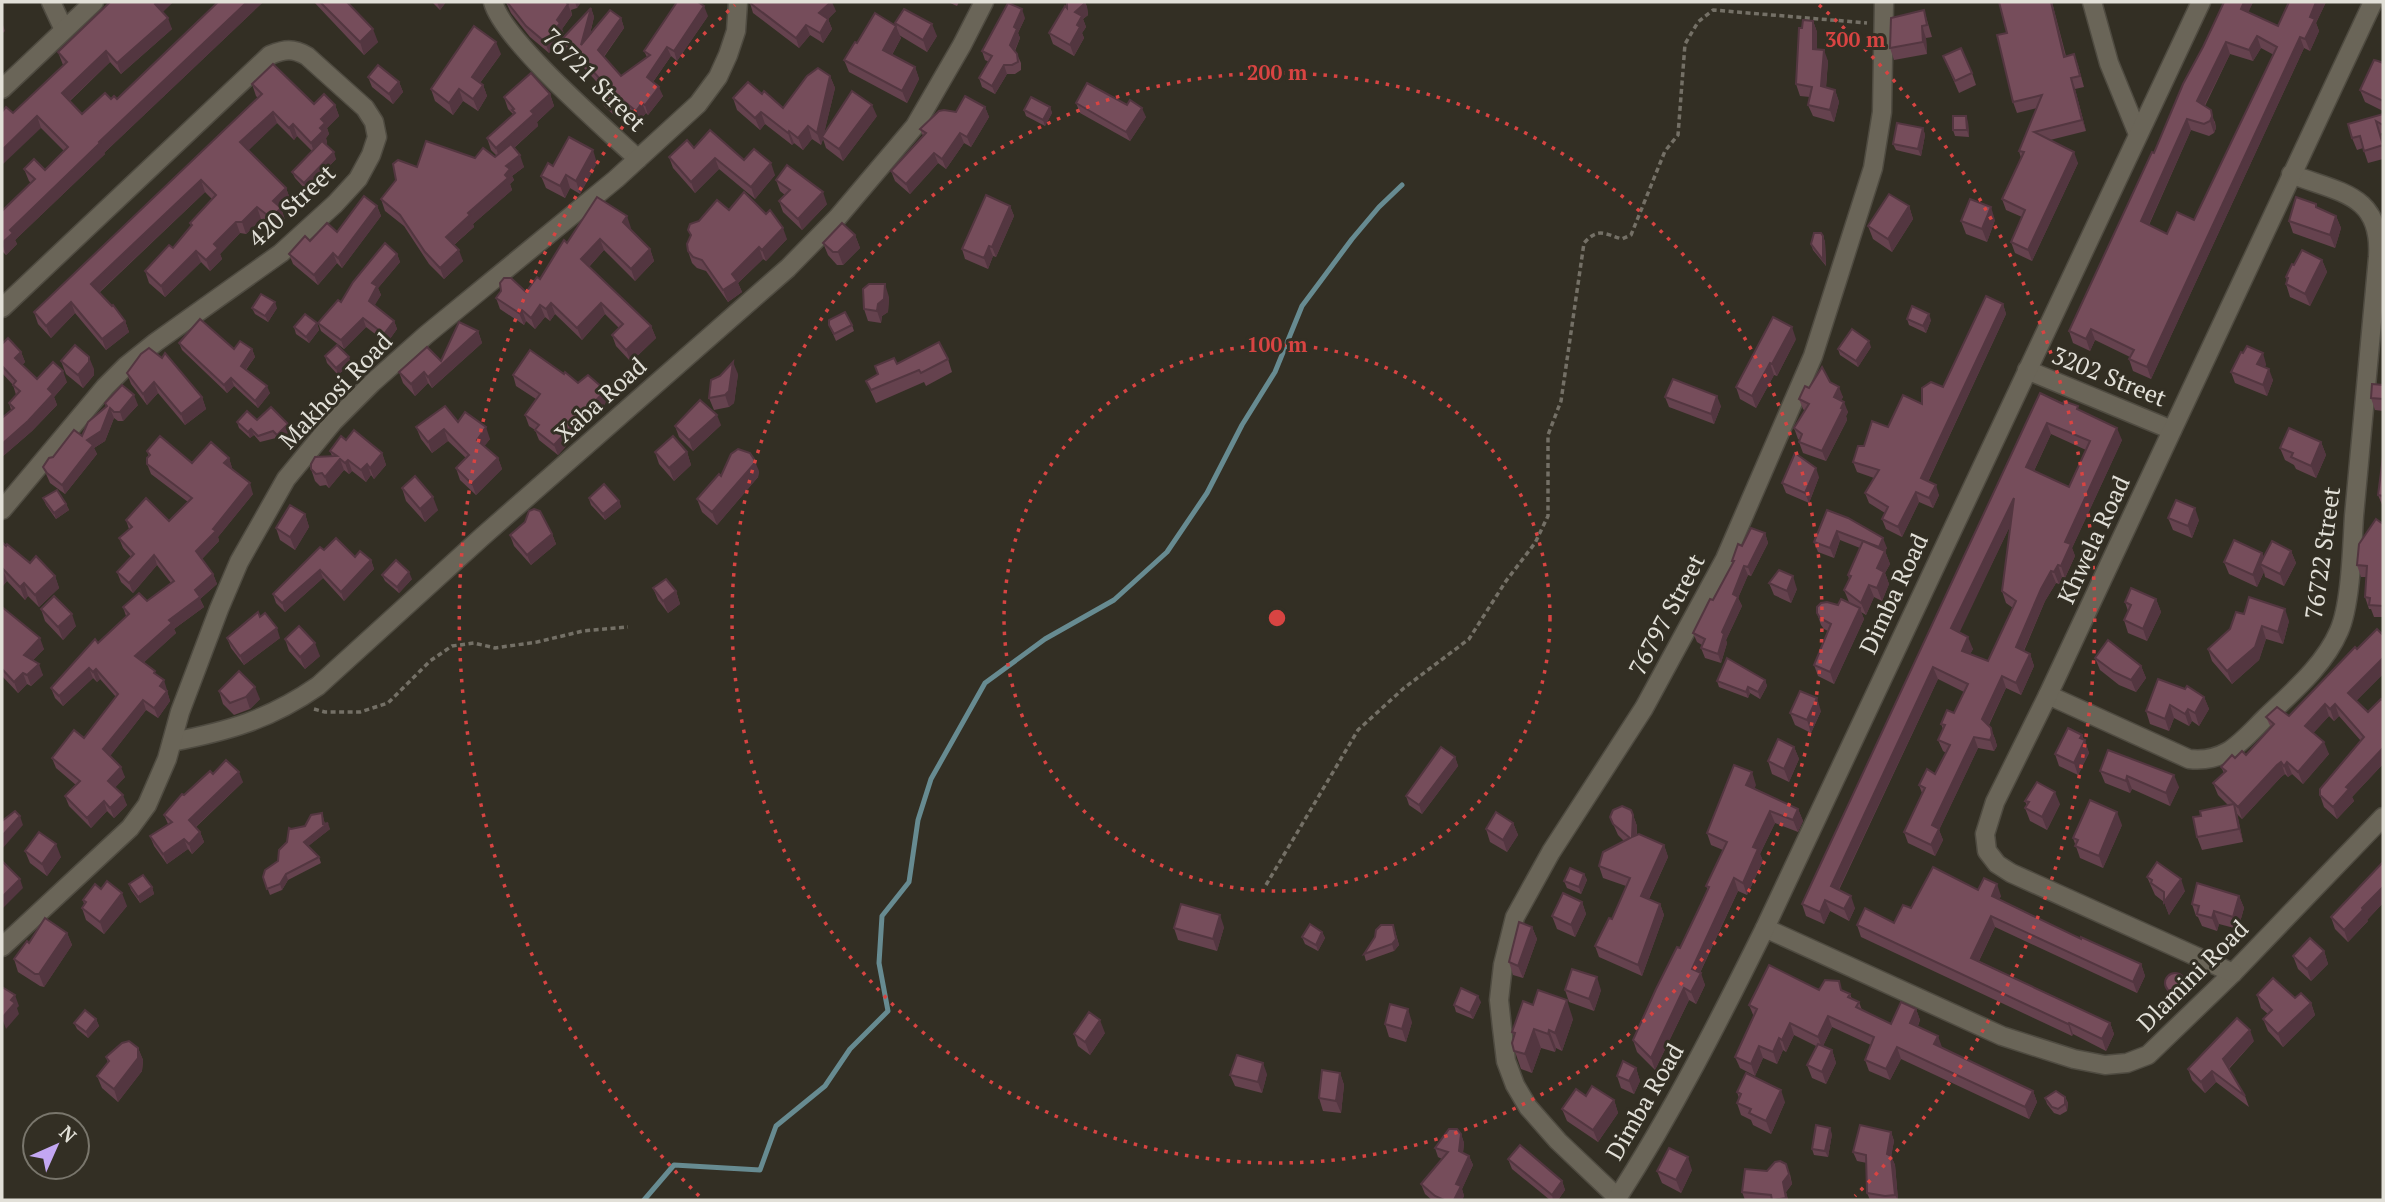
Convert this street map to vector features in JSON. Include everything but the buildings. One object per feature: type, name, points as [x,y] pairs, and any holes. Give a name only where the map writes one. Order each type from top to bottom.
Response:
[{"type":"street","points":[[51,2],[64,30]]},
{"type":"street","points":[[2,89],[94,2]]},
{"type":"street","name":"76721 Street","points":[[493,2],[496,12],[532,55],[582,107],[638,159]]},
{"type":"street","name":"Makhosi Road","points":[[2,947],[131,828],[147,805],[239,562],[286,479],[309,450],[372,383],[638,159],[698,104],[718,77],[729,55],[736,31],[738,2]]},
{"type":"street","name":"Xaba Road","points":[[172,742],[226,731],[291,705],[318,686],[483,536],[788,268],[830,226],[915,126],[962,46],[984,2]]},
{"type":"street","name":"76797 Street","points":[[1616,1199],[1558,1141],[1528,1107],[1515,1085],[1506,1061],[1499,1000],[1503,965],[1515,917],[1551,852],[1644,708],[1725,559],[1813,356],[1872,168],[1882,112],[1884,2]]},
{"type":"street","points":[[2092,2],[2109,64],[2138,134]]},
{"type":"street","name":"Dimba Road","points":[[1616,1199],[1674,1105],[1765,928],[2201,2]]},
{"type":"street","name":"Khwela Road","points":[[2233,973],[2011,873],[1997,864],[1987,850],[1985,834],[1995,802],[2048,695],[2373,2]]},
{"type":"street","name":"420 Street","points":[[2,308],[270,55],[285,49],[307,56],[365,108],[374,122],[377,137],[371,155],[358,178],[335,204],[253,275],[126,366],[105,387],[2,510]]},
{"type":"street","name":"76722 Street","points":[[2048,695],[2189,759],[2204,761],[2219,758],[2238,746],[2331,648],[2340,628],[2351,558],[2378,257],[2377,229],[2371,213],[2360,202],[2291,174]]},
{"type":"street","name":"3202 Street","points":[[2027,370],[2172,430]]},
{"type":"street","name":"Dlamini Road","points":[[1765,928],[2002,1036],[2074,1059],[2105,1065],[2127,1063],[2148,1055],[2233,973],[2383,817]]},
{"type":"path","points":[[1266,885],[1358,730],[1404,688],[1469,639],[1506,580],[1535,543],[1548,516],[1548,435],[1561,401],[1584,243],[1598,232],[1622,239],[1631,234],[1665,151],[1678,135],[1685,44],[1698,22],[1713,10],[1883,24]]},
{"type":"path","points":[[291,705],[325,712],[360,712],[388,703],[430,661],[452,646],[474,643],[495,648],[583,631],[628,627]]},
{"type":"waterway","points":[[644,1200],[674,1165],[760,1170],[776,1126],[825,1086],[850,1049],[888,1011],[879,963],[882,916],[909,882],[918,820],[931,779],[985,683],[1045,639],[1114,600],[1167,552],[1207,493],[1242,425],[1275,372],[1302,306],[1352,239],[1402,185]]}]
